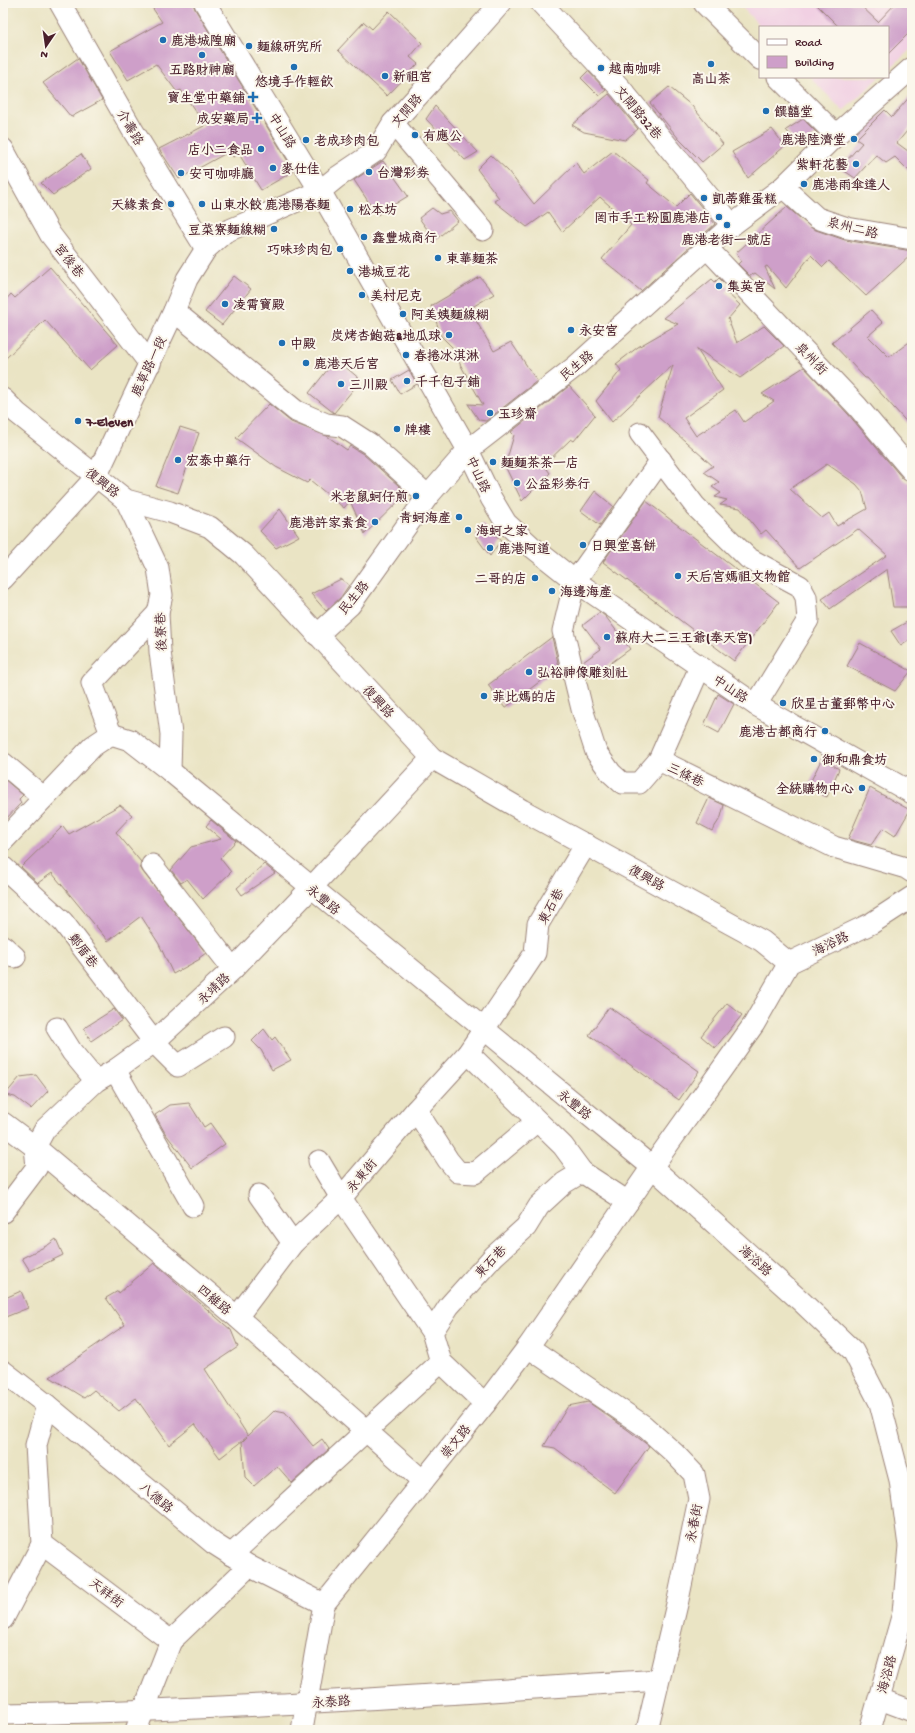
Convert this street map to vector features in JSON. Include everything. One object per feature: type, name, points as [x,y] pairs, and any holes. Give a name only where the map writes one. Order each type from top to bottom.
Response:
[{"type":"street","name":"介壽路","points":[[60,3],[132,130],[206,249]]},
{"type":"street","name":"中山路","points":[[205,3],[320,191],[468,450],[491,498],[506,522],[531,546],[575,581],[756,705],[912,793]]},
{"type":"street","name":"文開路","points":[[320,191],[336,178],[376,151],[392,123],[501,3]]},
{"type":"street","name":"文開路32巷","points":[[541,3],[621,89],[732,225]]},
{"type":"street","points":[[704,3],[759,58]]},
{"type":"street","name":"民生路","points":[[317,635],[350,605],[428,496],[468,450],[576,366],[732,225],[783,187],[836,135],[912,68]]},
{"type":"street","points":[[779,78],[836,135]]},
{"type":"street","points":[[392,123],[483,230]]},
{"type":"street","name":"宮後巷","points":[[3,149],[50,234],[150,364]]},
{"type":"street","name":"泉州二路","points":[[783,187],[817,218],[847,228],[912,239]]},
{"type":"street","name":"鹿草路一段","points":[[3,579],[96,477],[174,312],[187,279],[206,249],[225,232],[320,191]]},
{"type":"street","name":"泉州街","points":[[707,248],[857,406],[912,471]]},
{"type":"street","points":[[174,312],[296,411],[326,424],[342,426],[370,444],[428,496]]},
{"type":"street","name":"復興路","points":[[3,399],[17,413],[126,500],[170,512],[210,527],[244,555],[432,758],[522,810],[762,941],[789,963]]},
{"type":"street","points":[[640,434],[695,506],[748,558],[800,586],[806,597],[808,620],[756,705]]},
{"type":"street","points":[[575,581],[661,460]]},
{"type":"street","name":"後寮巷","points":[[126,500],[158,568],[162,595],[158,613],[164,688],[171,734],[170,771]]},
{"type":"street","name":"三條巷","points":[[575,581],[563,631],[582,709],[596,752],[611,773],[622,783],[640,783],[659,760],[834,847],[906,868],[912,872]]},
{"type":"street","points":[[3,841],[43,797],[93,746],[111,734],[92,683],[158,613]]},
{"type":"street","points":[[659,760],[700,667]]},
{"type":"street","name":"永豐路","points":[[111,734],[130,740],[170,771],[652,1167]]},
{"type":"street","name":"永靖路","points":[[35,1147],[45,1129],[96,1081],[115,1070],[154,1042],[233,969],[432,758]]},
{"type":"street","points":[[3,764],[43,797]]},
{"type":"street","name":"東石巷","points":[[484,1030],[535,953],[538,924],[586,844]]},
{"type":"street","points":[[152,865],[233,969]]},
{"type":"street","name":"鄭厝巷","points":[[3,867],[63,922],[154,1042],[178,1066],[224,1037]]},
{"type":"street","name":"海浴路","points":[[789,963],[872,923],[912,897]]},
{"type":"street","points":[[652,1167],[754,1024],[789,963]]},
{"type":"street","points":[[57,1028],[72,1052],[96,1081]]},
{"type":"street","name":"永東街","points":[[237,1317],[294,1244],[341,1198],[416,1110],[468,1053],[484,1030]]},
{"type":"street","points":[[468,1053],[562,1146],[582,1172],[628,1202]]},
{"type":"street","points":[[115,1070],[193,1206]]},
{"type":"street","points":[[416,1110],[448,1160],[458,1172],[475,1173],[537,1121]]},
{"type":"street","name":"四維路","points":[[3,1123],[35,1147],[237,1317],[423,1480]]},
{"type":"street","points":[[3,1212],[37,1167],[35,1147]]},
{"type":"street","points":[[319,1162],[341,1198],[432,1332],[441,1362],[485,1404]]},
{"type":"street","name":"海浴路","points":[[652,1167],[803,1303],[853,1351],[880,1403],[905,1472],[910,1546],[907,1614],[870,1730]]},
{"type":"street","name":"崇文路","points":[[302,1730],[324,1604],[485,1404],[528,1347],[652,1167]]},
{"type":"street","name":"東石巷","points":[[432,1332],[449,1306],[494,1256],[526,1227],[539,1206],[564,1183],[582,1172]]},
{"type":"street","points":[[260,1195],[294,1244]]},
{"type":"street","name":"永春街","points":[[528,1347],[644,1426],[694,1474],[699,1499],[678,1600],[647,1730]]},
{"type":"street","points":[[231,1555],[441,1362]]},
{"type":"street","name":"八德路","points":[[3,1372],[47,1405],[213,1543],[249,1566],[324,1604]]},
{"type":"street","points":[[3,1619],[42,1544],[36,1445],[47,1405]]},
{"type":"street","name":"天祥街","points":[[42,1544],[171,1641]]},
{"type":"street","points":[[136,1730],[171,1641],[249,1566]]},
{"type":"street","name":"永泰路","points":[[3,1714],[102,1713],[658,1680]]},
{"type":"street","points":[[880,1698],[912,1711]]},
{"type":"street","points":[[102,1713],[130,1730]]},
{"type":"shaded area","points":[[738,3],[912,3],[912,48],[889,69],[889,26],[760,26]]},
{"type":"shaded area","points":[[811,78],[879,78],[843,111]]},
{"type":"building","points":[[149,3],[193,3],[195,9],[294,171],[261,190],[239,154],[233,157],[230,151],[179,179],[159,149],[204,126],[202,121],[181,90],[177,92],[156,64],[128,80],[110,51],[162,22]]},
{"type":"building","points":[[815,3],[858,3],[878,22],[896,3],[912,3],[912,30],[889,53],[889,26],[838,26]]},
{"type":"building","name":"新祖宮","points":[[389,11],[422,43],[410,57],[418,64],[387,96],[338,50],[364,22],[372,29]]},
{"type":"building","points":[[78,58],[102,100],[71,117],[43,83]]},
{"type":"building","points":[[588,71],[606,90],[599,96],[581,78]]},
{"type":"building","points":[[669,87],[692,106],[723,144],[702,162],[679,139],[650,103]]},
{"type":"building","points":[[609,94],[638,129],[625,140],[584,132],[572,125]]},
{"type":"building","points":[[912,94],[912,125],[897,143],[912,154],[912,174],[895,157],[886,163],[876,155],[855,178],[840,168],[862,143],[856,139],[885,110],[892,117]]},
{"type":"building","points":[[435,106],[478,152],[465,160],[426,119]]},
{"type":"building","points":[[803,119],[817,133],[801,147],[786,130]]},
{"type":"building","points":[[772,129],[785,146],[748,178],[732,152]]},
{"type":"building","points":[[613,151],[649,180],[647,183],[676,207],[690,193],[715,224],[641,291],[602,259],[631,225],[600,197],[562,232],[548,212],[527,227],[494,201],[499,198],[477,169],[491,155],[508,171],[534,204],[576,163],[584,174]]},
{"type":"building","points":[[81,154],[91,169],[53,195],[41,183]]},
{"type":"building","points":[[383,161],[408,196],[377,215],[354,180]]},
{"type":"building","points":[[787,207],[813,229],[845,240],[912,251],[912,254],[866,296],[829,261],[823,267],[811,255],[786,288],[767,266],[765,267],[775,289],[755,273],[750,276],[738,264],[741,261],[736,253]]},
{"type":"building","points":[[432,208],[440,214],[450,211],[458,221],[435,240],[419,218]]},
{"type":"building","points":[[50,267],[118,345],[90,370],[45,320],[3,361],[3,303],[11,294],[15,298]]},
{"type":"building","name":"凌霄寶殿","points":[[234,276],[251,289],[222,325],[205,312]]},
{"type":"building","points":[[480,277],[494,294],[469,309],[494,351],[511,342],[537,381],[486,421],[479,420],[468,404],[483,405],[460,364],[455,350],[441,336],[431,306]]},
{"type":"building","points":[[719,278],[730,289],[726,292],[740,305],[728,319],[737,343],[764,326],[784,346],[740,378],[696,348],[723,390],[684,418],[696,436],[736,410],[744,422],[774,401],[762,394],[804,367],[848,414],[903,479],[912,483],[912,607],[893,607],[887,569],[830,609],[822,599],[887,555],[858,529],[800,568],[766,530],[761,534],[740,508],[720,505],[727,500],[715,497],[721,493],[712,487],[719,482],[704,472],[713,466],[658,417],[673,365],[612,422],[596,401],[621,370],[616,364],[638,347],[678,324],[664,318],[712,279],[715,282]],"holes":[[[827,464],[856,484],[862,491],[867,509],[837,526],[829,513],[822,518],[790,489]]]},
{"type":"building","points":[[871,310],[883,323],[868,336],[889,357],[912,340],[912,428],[867,378],[865,378],[832,343]]},
{"type":"building","name":"三川殿","points":[[336,359],[361,380],[334,413],[309,393]]},
{"type":"building","name":"千千包子鋪","points":[[409,370],[417,384],[400,394],[392,380]]},
{"type":"building","points":[[569,386],[595,415],[574,441],[571,439],[544,465],[550,473],[522,501],[505,466],[514,435],[511,432]]},
{"type":"building","points":[[269,404],[291,422],[327,436],[347,450],[350,446],[363,454],[407,493],[365,534],[350,501],[344,508],[310,480],[307,483],[276,467],[236,438]]},
{"type":"building","name":"宏泰中藥行","points":[[180,427],[199,433],[178,493],[156,486]]},
{"type":"building","points":[[595,491],[613,506],[600,525],[581,511]]},
{"type":"building","points":[[646,501],[779,602],[734,661],[603,562]]},
{"type":"building","points":[[280,509],[299,536],[276,548],[260,531]]},
{"type":"building","name":"鹿港阿道","points":[[482,524],[501,540],[490,556],[476,537]]},
{"type":"building","points":[[341,579],[349,585],[341,597],[326,611],[311,594]]},
{"type":"building","name":"蘇府大二三王爺(奉天宮)","points":[[600,612],[606,617],[630,649],[593,676],[583,662],[601,649],[583,625]]},
{"type":"building","points":[[912,619],[912,638],[901,646],[891,631]]},
{"type":"building","name":"弘裕神像雕刻社","points":[[552,637],[559,667],[505,708],[488,685]]},
{"type":"building","points":[[860,643],[911,671],[895,691],[847,666]]},
{"type":"building","points":[[718,694],[734,704],[719,733],[704,725]]},
{"type":"building","points":[[822,758],[839,769],[827,797],[808,787]]},
{"type":"building","points":[[4,779],[23,795],[19,799],[21,803],[3,822]]},
{"type":"building","points":[[870,788],[910,810],[895,836],[883,828],[871,845],[848,839]]},
{"type":"building","points":[[709,798],[724,805],[721,817],[712,831],[697,823]]},
{"type":"building","points":[[120,805],[132,815],[116,832],[141,862],[140,867],[143,872],[206,953],[199,958],[200,959],[173,974],[159,944],[141,916],[108,941],[52,873],[38,883],[21,867],[63,826],[69,834]]},
{"type":"building","points":[[211,820],[236,841],[220,858],[231,872],[203,899],[187,879],[181,883],[171,870],[191,847],[221,839],[206,826]]},
{"type":"building","points":[[264,864],[275,873],[242,895],[237,888]]},
{"type":"building","points":[[727,1003],[742,1015],[715,1048],[701,1036]]},
{"type":"building","points":[[609,1007],[699,1071],[679,1100],[589,1035]]},
{"type":"building","points":[[114,1009],[122,1020],[91,1041],[84,1028]]},
{"type":"building","points":[[264,1029],[272,1040],[275,1037],[291,1060],[272,1070],[261,1050],[252,1041]]},
{"type":"building","points":[[36,1075],[48,1091],[31,1109],[15,1097],[5,1095],[20,1077]]},
{"type":"building","points":[[189,1103],[204,1127],[210,1123],[225,1144],[192,1168],[165,1133],[155,1115],[170,1105]]},
{"type":"building","points":[[56,1239],[63,1255],[30,1271],[22,1258],[48,1245]]},
{"type":"building","points":[[154,1263],[231,1330],[238,1347],[205,1369],[248,1436],[275,1410],[285,1412],[313,1446],[322,1439],[329,1449],[292,1483],[277,1466],[254,1486],[245,1477],[242,1442],[247,1437],[220,1458],[195,1424],[169,1445],[136,1398],[119,1411],[94,1390],[84,1398],[50,1377],[125,1325],[106,1298],[118,1291],[119,1293]]},
{"type":"building","points":[[21,1291],[28,1308],[3,1318],[3,1299]]},
{"type":"building","points":[[588,1402],[649,1446],[615,1493],[555,1448],[544,1446],[568,1406]]},
{"type":"place","name":"鹿港城隍廟","points":[[163,40]]},
{"type":"place","name":"麵線研究所","points":[[249,46]]},
{"type":"place","name":"五路財神廟","points":[[202,55]]},
{"type":"place","name":"高山茶","points":[[711,64]]},
{"type":"place","name":"悠境手作輕飲","points":[[294,67]]},
{"type":"place","name":"越南咖啡","points":[[601,68]]},
{"type":"place","name":"新祖宮","points":[[385,76]]},
{"type":"place","name":"寶生堂中藥舖","points":[[253,97]]},
{"type":"place","name":"饌囍堂","points":[[766,111]]},
{"type":"place","name":"成安藥局","points":[[257,118]]},
{"type":"place","name":"有應公","points":[[415,135]]},
{"type":"place","name":"鹿港陸濟堂","points":[[854,139]]},
{"type":"place","name":"老成珍肉包","points":[[306,140]]},
{"type":"place","name":"店小二食品","points":[[261,149]]},
{"type":"place","name":"紫軒花藝","points":[[856,164]]},
{"type":"place","name":"麥仕佳","points":[[273,168]]},
{"type":"place","name":"台灣彩券","points":[[369,172]]},
{"type":"place","name":"安可咖啡廳","points":[[181,173]]},
{"type":"place","name":"鹿港雨傘達人","points":[[804,184]]},
{"type":"place","name":"凱蒂雞蛋糕","points":[[704,198]]},
{"type":"place","name":"天緣素食","points":[[171,204]]},
{"type":"place","name":"山東水餃 鹿港陽春麵","points":[[202,204]]},
{"type":"place","name":"松本坊","points":[[350,209]]},
{"type":"place","name":"罔市手工粉圓鹿港店","points":[[719,217]]},
{"type":"place","name":"鹿港老街一號店","points":[[727,225]]},
{"type":"place","name":"豆菜寮麵線糊","points":[[274,229]]},
{"type":"place","name":"鑫豐城商行","points":[[364,237]]},
{"type":"place","name":"巧味珍肉包","points":[[340,249]]},
{"type":"place","name":"東華麵茶","points":[[438,258]]},
{"type":"place","name":"港城豆花","points":[[350,271]]},
{"type":"place","name":"集英宮","points":[[719,286]]},
{"type":"place","name":"美村尼克","points":[[362,295]]},
{"type":"place","name":"凌霄寶殿","points":[[225,304]]},
{"type":"place","name":"阿美姨麵線糊","points":[[403,314]]},
{"type":"place","name":"永安宮","points":[[571,330]]},
{"type":"place","name":"炭烤杏鮑菇&地瓜球","points":[[449,335]]},
{"type":"place","name":"中殿","points":[[282,343]]},
{"type":"place","name":"春捲冰淇淋","points":[[406,355]]},
{"type":"place","name":"鹿港天后宮","points":[[306,363]]},
{"type":"place","name":"千千包子鋪","points":[[407,381]]},
{"type":"place","name":"三川殿","points":[[341,384]]},
{"type":"place","name":"玉珍齋","points":[[490,413]]},
{"type":"place","name":"7-Eleven","points":[[78,421]]},
{"type":"place","name":"牌樓","points":[[397,429]]},
{"type":"place","name":"宏泰中藥行","points":[[178,460]]},
{"type":"place","name":"麵麵茶茶一店","points":[[493,462]]},
{"type":"place","name":"公益彩券行","points":[[517,483]]},
{"type":"place","name":"米老鼠蚵仔煎","points":[[416,496]]},
{"type":"place","name":"青蚵海產","points":[[459,517]]},
{"type":"place","name":"鹿港許家素食","points":[[375,522]]},
{"type":"place","name":"海蚵之家","points":[[468,530]]},
{"type":"place","name":"日興堂喜餅","points":[[583,545]]},
{"type":"place","name":"鹿港阿道","points":[[490,548]]},
{"type":"place","name":"天后宮媽祖文物館","points":[[678,576]]},
{"type":"place","name":"二哥的店","points":[[535,578]]},
{"type":"place","name":"海邊海產","points":[[552,591]]},
{"type":"place","name":"蘇府大二三王爺(奉天宮)","points":[[607,637]]},
{"type":"place","name":"弘裕神像雕刻社","points":[[529,672]]},
{"type":"place","name":"菲比媽的店","points":[[484,696]]},
{"type":"place","name":"欣星古董郵幣中心","points":[[783,703]]},
{"type":"place","name":"鹿港古都商行","points":[[825,731]]},
{"type":"place","name":"御和鼎食坊","points":[[814,759]]},
{"type":"place","name":"全統購物中心","points":[[862,788]]}]
